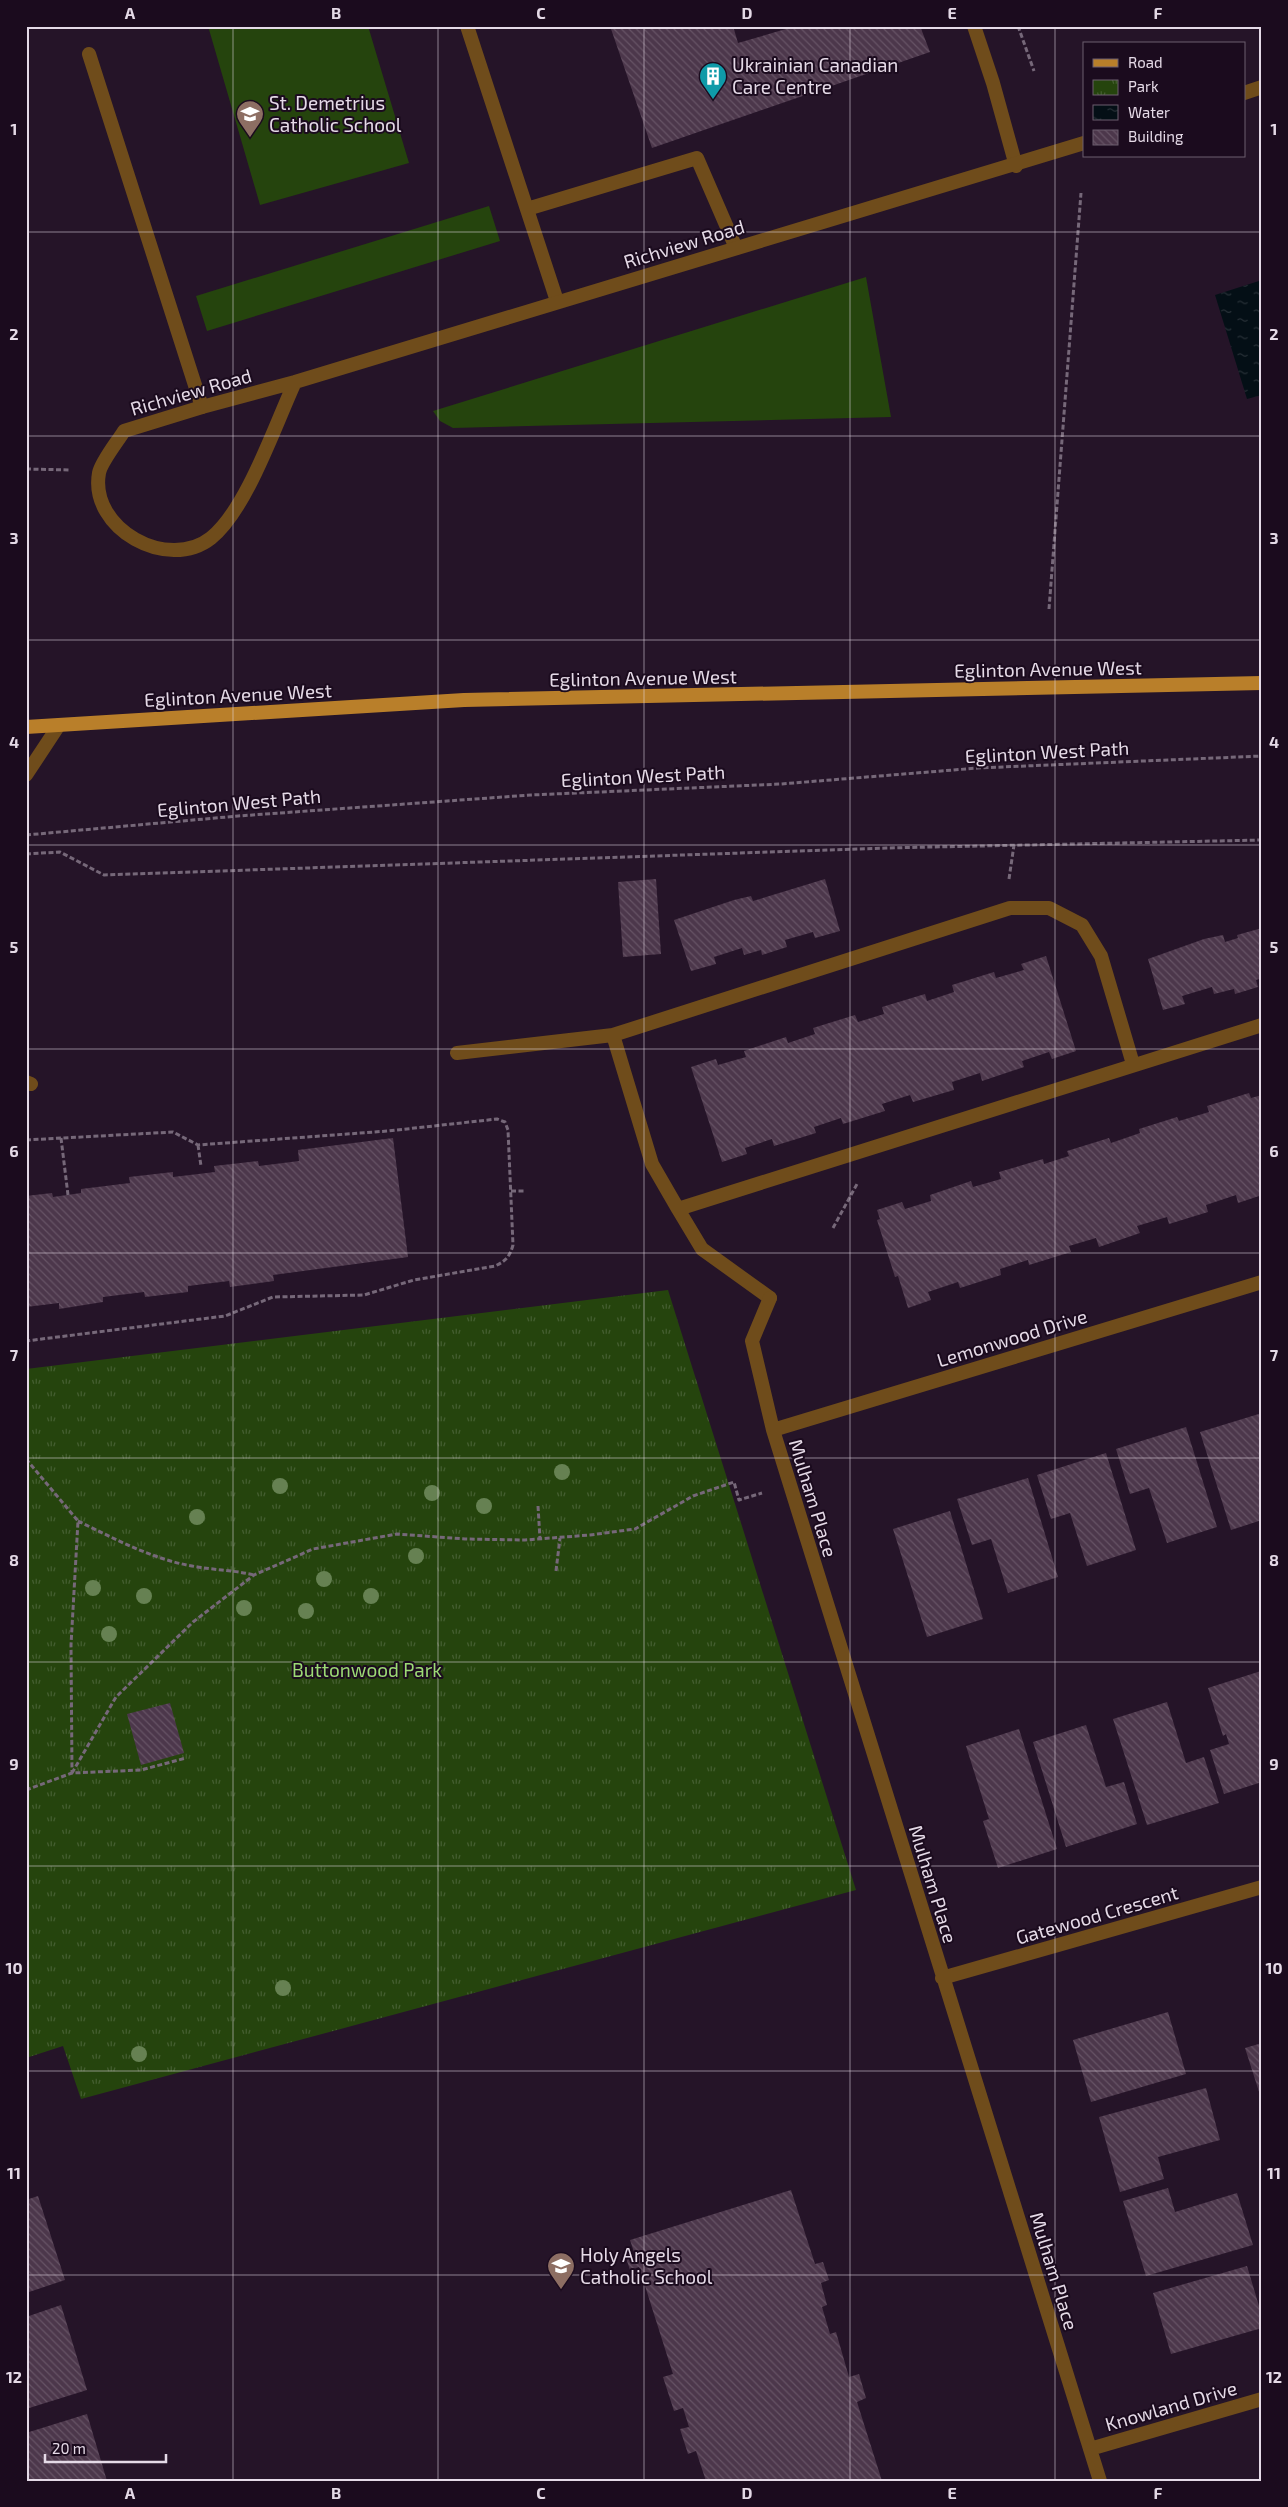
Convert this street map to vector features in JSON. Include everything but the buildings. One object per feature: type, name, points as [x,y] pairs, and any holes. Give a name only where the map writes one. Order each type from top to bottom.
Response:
[{"type":"main road","name":"Eglinton Avenue West","points":[[26,727],[464,700],[1262,683]]},
{"type":"street","points":[[467,26],[557,301]]},
{"type":"street","points":[[974,26],[993,83],[1016,166]]},
{"type":"street","points":[[89,54],[202,407]]},
{"type":"street","points":[[1246,92],[1262,87]]},
{"type":"street","name":"Richview Road","points":[[99,472],[124,431],[202,407],[295,382],[557,301],[1016,166],[1083,143]]},
{"type":"street","points":[[527,209],[697,158],[736,248]]},
{"type":"street","points":[[99,472],[99,484],[106,508],[112,518],[129,536],[140,543],[163,550],[188,548],[200,544],[210,538],[230,518],[251,479],[295,382]]},
{"type":"street","points":[[26,775],[58,725]]},
{"type":"street","points":[[457,1053],[613,1035],[1010,908],[1049,908],[1082,925],[1101,956],[1133,1064]]},
{"type":"street","points":[[613,1035],[652,1164],[678,1209],[1133,1064],[1262,1025]]},
{"type":"street","name":"Mulham Place","points":[[678,1209],[702,1249],[770,1298],[752,1341],[773,1430],[1100,2481]]},
{"type":"street","name":"Lemonwood Drive","points":[[773,1430],[1262,1282]]},
{"type":"street","name":"Gatewood Crescent","points":[[942,1978],[1262,1888]]},
{"type":"street","name":"Knowland Drive","points":[[1090,2449],[1262,2399]]},
{"type":"path","points":[[1018,26],[1034,71]]},
{"type":"path","points":[[1049,609],[1081,192]]},
{"type":"path","points":[[26,469],[99,472]]},
{"type":"path","name":"Eglinton West Path","points":[[26,835],[238,816],[531,795],[781,784],[978,768],[1262,756]]},
{"type":"path","points":[[26,854],[60,852],[104,876],[876,848],[1262,840]]},
{"type":"path","points":[[26,1140],[173,1132],[198,1145],[388,1131],[498,1119],[505,1122],[508,1130],[513,1245],[511,1254],[505,1261],[496,1266],[414,1280],[364,1295],[273,1297],[225,1316],[26,1342]]},
{"type":"path","points":[[62,1138],[68,1195]]},
{"type":"path","points":[[198,1145],[201,1166]]},
{"type":"path","points":[[833,1228],[858,1182]]},
{"type":"path","points":[[511,1191],[525,1191]]},
{"type":"path","points":[[26,1459],[78,1521],[147,1554],[192,1566],[227,1569],[254,1574]]},
{"type":"path","points":[[72,1773],[116,1697],[193,1622],[254,1574],[313,1549],[397,1534],[465,1539],[540,1539],[635,1529],[693,1496],[734,1482],[739,1500],[762,1493]]},
{"type":"path","points":[[538,1506],[540,1539]]},
{"type":"path","points":[[72,1773],[71,1645],[78,1521]]},
{"type":"path","points":[[556,1570],[560,1538]]},
{"type":"path","points":[[26,1790],[72,1773],[141,1770],[186,1758]]},
{"type":"green space","points":[[208,26],[368,26],[409,163],[260,205]]},
{"type":"green space","points":[[489,206],[500,241],[207,331],[196,296]]},
{"type":"green space","points":[[866,277],[891,417],[453,428],[440,421],[433,411]]},
{"type":"green space","name":"Buttonwood Park","points":[[668,1290],[856,1890],[81,2099],[63,2046],[26,2058],[26,1369]]},
{"type":"water","points":[[1262,280],[1262,395],[1247,399],[1215,295]]},
{"type":"place","name":"Ukrainian Canadian Care Centre","points":[[713,100]]},
{"type":"place","name":"St. Demetrius Catholic School","points":[[250,138]]},
{"type":"place","name":"Holy Angels Catholic School","points":[[561,2290]]}]
